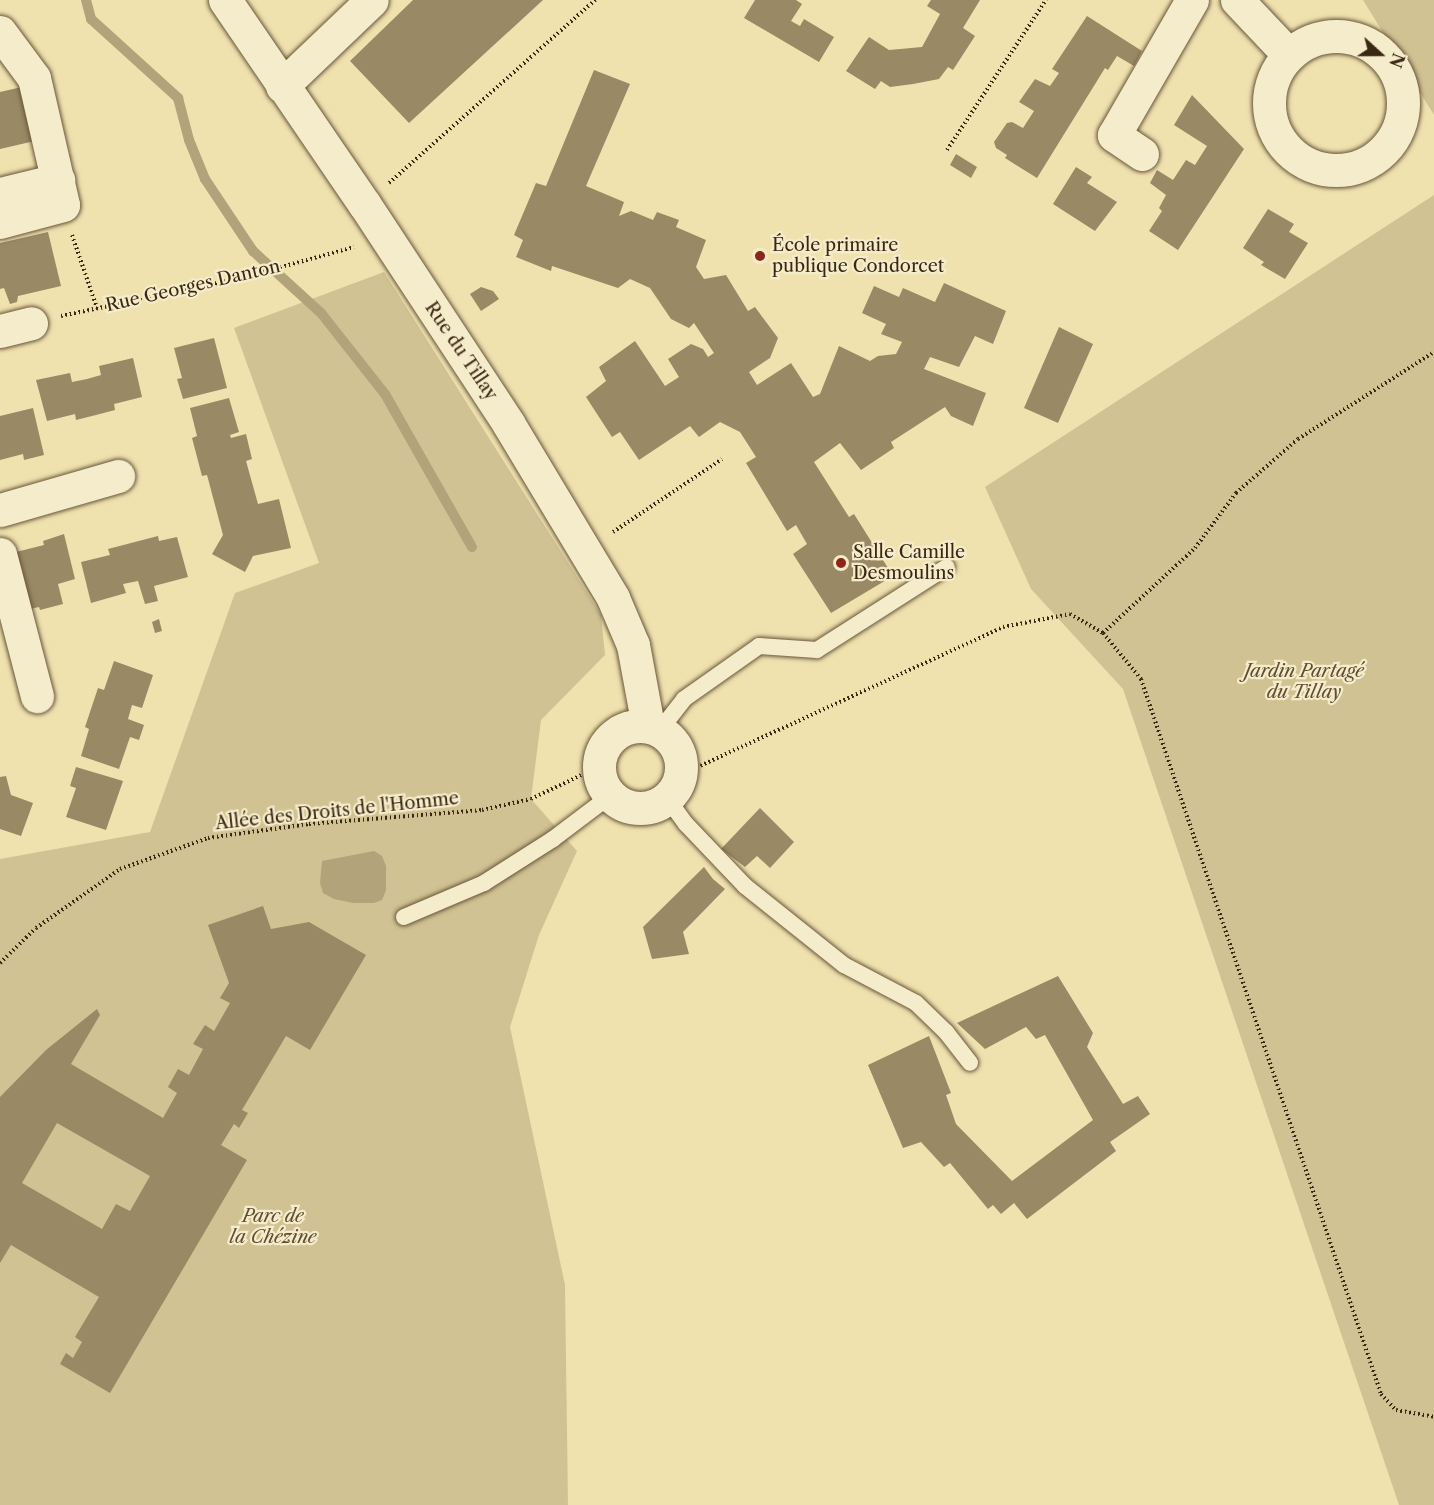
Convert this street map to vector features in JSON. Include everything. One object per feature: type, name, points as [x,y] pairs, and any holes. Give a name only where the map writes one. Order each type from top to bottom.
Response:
[{"type":"street","name":"Rue du Tillay","points":[[225,0],[365,205],[508,423],[585,550],[613,598],[633,645],[654,728]]},
{"type":"street","points":[[282,86],[372,0]]},
{"type":"street","points":[[1142,154],[1114,135],[1192,0]]},
{"type":"street","points":[[1237,0],[1288,54]]},
{"type":"street","points":[[0,32],[34,78],[60,193]]},
{"type":"street","points":[[1350,36],[1394,66],[1404,100],[1401,117],[1397,135],[1373,161],[1335,173],[1291,156],[1269,118],[1272,78],[1288,54],[1317,38],[1350,36]]},
{"type":"street","points":[[0,194],[60,193]]},
{"type":"street","points":[[0,222],[60,193]]},
{"type":"street","points":[[0,510],[118,476]]},
{"type":"street","points":[[0,554],[37,696]]},
{"type":"street","points":[[624,728],[654,728],[678,749],[681,762],[674,786],[655,805],[642,808],[629,807],[604,781],[600,755],[613,735],[624,728]]},
{"type":"lane","points":[[654,728],[684,699],[759,646],[818,650],[947,567]]},
{"type":"lane","points":[[404,917],[441,904],[484,884],[553,839],[604,781]]},
{"type":"lane","points":[[674,786],[686,824],[745,886],[844,966],[916,1003],[946,1032],[970,1063]]},
{"type":"path","points":[[365,205],[595,0]]},
{"type":"path","points":[[947,150],[1046,0]]},
{"type":"path","points":[[60,193],[97,308]]},
{"type":"path","name":"Rue Georges Danton","points":[[15,327],[264,272],[386,238]]},
{"type":"path","points":[[1103,633],[1196,548],[1236,493],[1298,439],[1434,352]]},
{"type":"path","points":[[585,550],[722,459]]},
{"type":"path","points":[[674,786],[1004,627],[1070,614],[1103,633],[1141,679],[1381,1394],[1396,1410],[1434,1417]]},
{"type":"path","name":"Allée des Droits de l'Homme","points":[[0,963],[36,928],[120,869],[207,838],[309,824],[482,810],[604,781]]},
{"type":"green space","points":[[1363,0],[1434,0],[1434,115]]},
{"type":"green space","name":"Jardin Partagé du Tillay","points":[[1434,195],[1434,1505],[1399,1505],[1123,689],[1031,589],[985,487]]},
{"type":"green space","name":"Parc de la Chézine","points":[[384,272],[601,615],[605,655],[541,720],[531,799],[577,851],[539,935],[510,1027],[565,1285],[568,1505],[0,1505],[0,859],[150,832],[235,593],[319,563],[234,328]]},
{"type":"shaded area","points":[[374,851],[382,856],[386,866],[386,890],[382,900],[374,903],[353,903],[334,899],[323,893],[320,883],[322,861]]},
{"type":"building","points":[[413,0],[543,0],[409,123],[350,61]]},
{"type":"building","points":[[755,0],[796,0],[802,4],[791,21],[800,26],[804,19],[834,37],[819,62],[744,18]]},
{"type":"building","points":[[931,0],[980,0],[963,28],[975,36],[953,70],[948,67],[939,79],[913,84],[890,87],[881,81],[875,89],[846,71],[869,37],[889,50],[922,47],[940,14],[927,6]]},
{"type":"building","points":[[1087,16],[1142,51],[1134,66],[1117,56],[1108,70],[1105,68],[1037,178],[1005,158],[1007,155],[996,148],[994,142],[1007,123],[1012,122],[1023,128],[1034,111],[1019,102],[1035,79],[1050,86],[1059,73],[1052,69]]},
{"type":"building","points":[[594,70],[630,84],[586,186],[624,202],[619,216],[631,211],[653,220],[657,212],[679,220],[676,227],[706,240],[696,267],[704,279],[726,275],[748,311],[755,307],[778,338],[770,358],[749,372],[757,385],[791,363],[813,397],[820,394],[839,346],[870,361],[878,356],[896,354],[902,342],[881,334],[886,324],[862,313],[874,286],[899,297],[903,288],[935,302],[944,283],[1006,311],[993,344],[975,336],[959,367],[930,357],[924,369],[986,393],[973,426],[951,416],[945,407],[891,442],[894,448],[861,470],[840,443],[814,462],[849,517],[854,514],[893,576],[831,613],[793,554],[807,544],[796,525],[787,531],[746,463],[756,457],[740,432],[720,422],[699,437],[690,426],[639,460],[620,432],[612,437],[586,397],[606,381],[599,367],[635,341],[665,386],[679,377],[668,359],[691,344],[703,349],[708,357],[714,353],[694,323],[689,328],[671,319],[650,288],[630,279],[618,288],[552,266],[551,271],[516,257],[523,240],[514,235],[536,183],[546,186]]},
{"type":"building","points":[[26,86],[39,140],[0,149],[0,92]]},
{"type":"building","points":[[1192,95],[1244,149],[1178,250],[1149,231],[1162,211],[1159,208],[1166,195],[1150,183],[1157,170],[1173,180],[1186,160],[1195,165],[1207,146],[1174,125]]},
{"type":"building","points":[[956,154],[977,167],[971,178],[950,165]]},
{"type":"building","points":[[1076,167],[1092,177],[1087,183],[1117,202],[1095,231],[1053,204]]},
{"type":"building","points":[[1268,209],[1294,224],[1289,232],[1308,243],[1285,279],[1261,265],[1264,262],[1243,248]]},
{"type":"building","points":[[48,232],[61,286],[18,296],[17,302],[10,304],[4,288],[0,289],[0,243]]},
{"type":"building","points":[[481,287],[493,291],[499,299],[481,311],[470,294]]},
{"type":"building","points":[[1059,327],[1093,344],[1058,423],[1024,408]]},
{"type":"building","points":[[214,338],[227,388],[183,399],[177,379],[182,378],[174,348]]},
{"type":"building","points":[[133,358],[142,397],[114,404],[115,410],[96,415],[76,420],[75,414],[47,421],[36,380],[70,373],[72,382],[87,379],[101,375],[99,366]]},
{"type":"building","points":[[229,398],[239,432],[230,435],[231,438],[246,434],[252,459],[246,461],[258,504],[279,499],[291,548],[253,556],[245,572],[212,554],[223,535],[207,475],[202,476],[192,438],[197,436],[190,408]]},
{"type":"building","points":[[33,408],[44,455],[24,460],[23,454],[0,460],[0,416]]},
{"type":"building","points":[[64,534],[75,579],[58,584],[63,604],[40,610],[39,607],[30,609],[16,552],[44,545],[43,541]]},
{"type":"building","points":[[158,536],[159,541],[177,537],[188,577],[154,586],[158,601],[145,604],[138,581],[123,584],[126,593],[91,603],[81,562],[110,555],[108,549]]},
{"type":"building","points":[[159,619],[162,631],[155,633],[152,622]]},
{"type":"building","points":[[114,661],[153,675],[142,708],[132,705],[128,719],[144,725],[139,740],[130,737],[119,769],[81,756],[89,729],[85,727],[98,688],[104,690]]},
{"type":"building","points":[[76,767],[123,781],[106,830],[66,817],[76,788],[70,786]]},
{"type":"building","points":[[6,776],[11,795],[33,803],[21,836],[0,829],[0,777]]},
{"type":"building","points":[[760,808],[794,842],[770,868],[757,856],[745,867],[721,849]]},
{"type":"building","points":[[704,867],[725,889],[683,932],[689,954],[652,959],[643,927]]},
{"type":"building","points":[[263,906],[271,929],[309,922],[366,955],[310,1050],[286,1036],[242,1110],[248,1113],[239,1128],[234,1124],[221,1145],[247,1160],[110,1393],[60,1364],[66,1353],[73,1358],[82,1342],[75,1337],[99,1297],[11,1245],[0,1263],[0,1097],[46,1050],[97,1009],[100,1015],[71,1064],[163,1118],[177,1093],[168,1087],[178,1069],[189,1075],[203,1049],[193,1044],[205,1025],[214,1031],[230,1003],[220,998],[229,983],[208,925]],"holes":[[[57,1123],[150,1176],[130,1211],[116,1204],[102,1229],[22,1183]]]},
{"type":"building","points":[[1058,976],[1093,1033],[1087,1047],[1123,1104],[1138,1096],[1150,1114],[1110,1142],[1116,1151],[1027,1219],[1014,1203],[1001,1214],[993,1205],[988,1209],[950,1163],[944,1167],[921,1142],[903,1148],[868,1065],[929,1036],[951,1093],[946,1095],[956,1124],[1012,1181],[1093,1120],[1045,1035],[1036,1039],[1026,1027],[985,1049],[957,1023]]},
{"type":"waterway","points":[[86,0],[91,19],[178,98],[189,140],[205,179],[253,251],[321,313],[385,394],[472,547]]},
{"type":"place","name":"École primaire publique Condorcet","points":[[760,256]]},
{"type":"place","name":"Salle Camille Desmoulins","points":[[841,563]]}]
